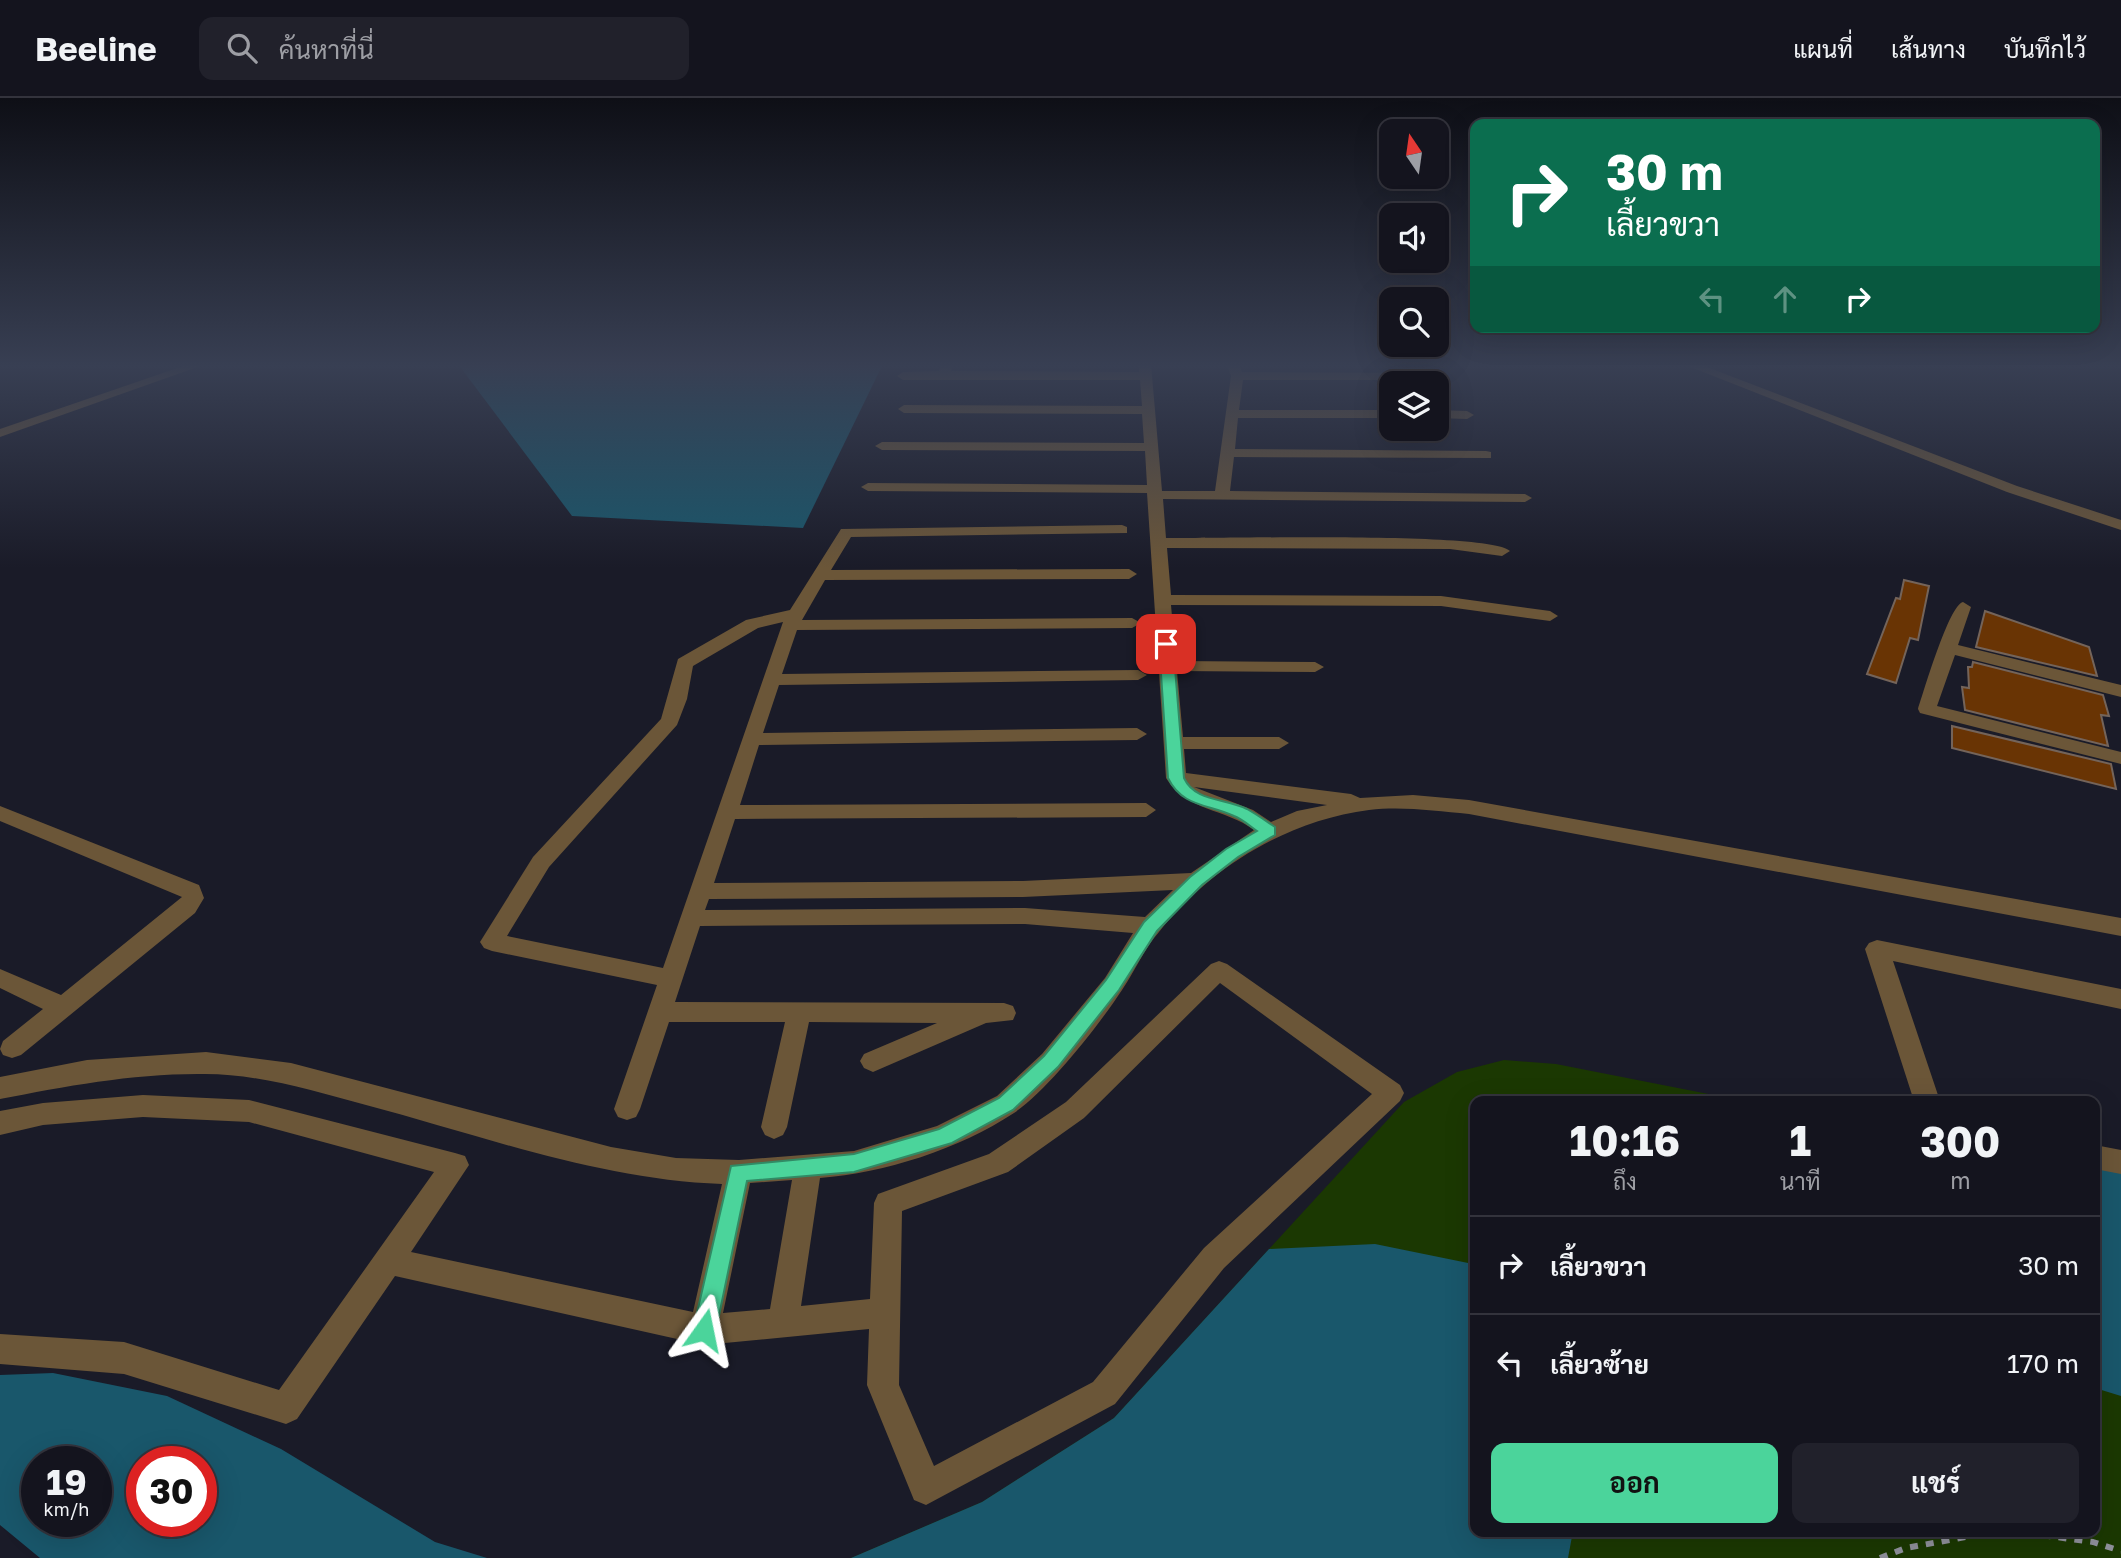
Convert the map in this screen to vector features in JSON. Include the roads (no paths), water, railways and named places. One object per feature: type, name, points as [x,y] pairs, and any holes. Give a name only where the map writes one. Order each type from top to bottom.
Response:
[{"type":"street","points":[[1150,432],[1176,778],[1181,789],[1195,798],[1240,812],[1269,831]]},
{"type":"street","points":[[1222,496],[1230,432]]},
{"type":"street","points":[[1865,432],[2012,489],[2121,525]]},
{"type":"street","points":[[882,446],[1151,447]]},
{"type":"street","points":[[1227,453],[1486,454]]},
{"type":"street","points":[[868,487],[1155,492],[1222,496],[1525,498]]},
{"type":"street","points":[[628,1109],[793,619],[846,532],[1122,530]]},
{"type":"street","points":[[1158,542],[1450,544],[1502,551]]},
{"type":"street","points":[[820,575],[1129,574]]},
{"type":"street","points":[[1163,600],[1441,601],[1550,617]]},
{"type":"street","points":[[1927,729],[1927,709],[1963,607]]},
{"type":"street","points":[[671,979],[492,942],[541,862],[670,721],[678,699],[684,663],[752,624],[793,619],[1132,623]]},
{"type":"street","points":[[1947,648],[2121,691]]},
{"type":"street","points":[[1168,666],[1315,667]]},
{"type":"street","points":[[771,680],[1138,675]]},
{"type":"street","points":[[1927,709],[2121,758]]},
{"type":"street","points":[[752,739],[1137,734]]},
{"type":"street","points":[[1173,743],[1279,743]]},
{"type":"street","points":[[1176,778],[1370,803],[1413,802],[1469,807],[2121,927]]},
{"type":"street","points":[[0,813],[191,891],[193,898],[187,907],[65,1008],[6,1049],[12,1085],[87,1071],[206,1063],[291,1074],[611,1159],[676,1170],[739,1172],[854,1163],[944,1136],[1006,1104],[1051,1061],[1112,985],[1150,926],[1196,881],[1232,853],[1269,831],[1304,816],[1370,803]]},
{"type":"street","points":[[727,812],[1146,810]]},
{"type":"street","points":[[700,891],[1023,889],[1196,881]]},
{"type":"street","points":[[691,918],[1025,916],[1150,926]]},
{"type":"street","points":[[1925,1096],[1877,949],[2121,999]]},
{"type":"street","points":[[1219,970],[1391,1093],[1214,1258],[1104,1393],[926,1488],[883,1385],[885,1313],[888,1203],[998,1163],[1075,1110],[1219,970]]},
{"type":"street","points":[[0,978],[65,1008]]},
{"type":"street","points":[[660,1012],[995,1013],[873,1061]]},
{"type":"street","points":[[774,1127],[799,1013]]},
{"type":"street","points":[[0,1124],[43,1114],[142,1106],[249,1111],[455,1165],[286,1408],[124,1358],[0,1349]]},
{"type":"street","points":[[2100,1158],[2121,1162]]},
{"type":"street","points":[[783,1324],[808,1166]]},
{"type":"street","points":[[704,1330],[739,1172]]},
{"type":"street","points":[[388,1261],[704,1330],[885,1313]]},
{"type":"water","points":[[509,432],[850,432],[803,528],[572,516]]},
{"type":"water","points":[[2100,1169],[2121,1173],[2121,1396],[2100,1390]]},
{"type":"water","points":[[1375,1244],[1470,1263],[1470,1537],[1572,1537],[1568,1558],[851,1558],[982,1502],[1114,1418],[1269,1249]]},
{"type":"water","points":[[53,1373],[167,1396],[281,1449],[435,1542],[487,1558],[40,1558],[0,1525],[0,1375]]}]
